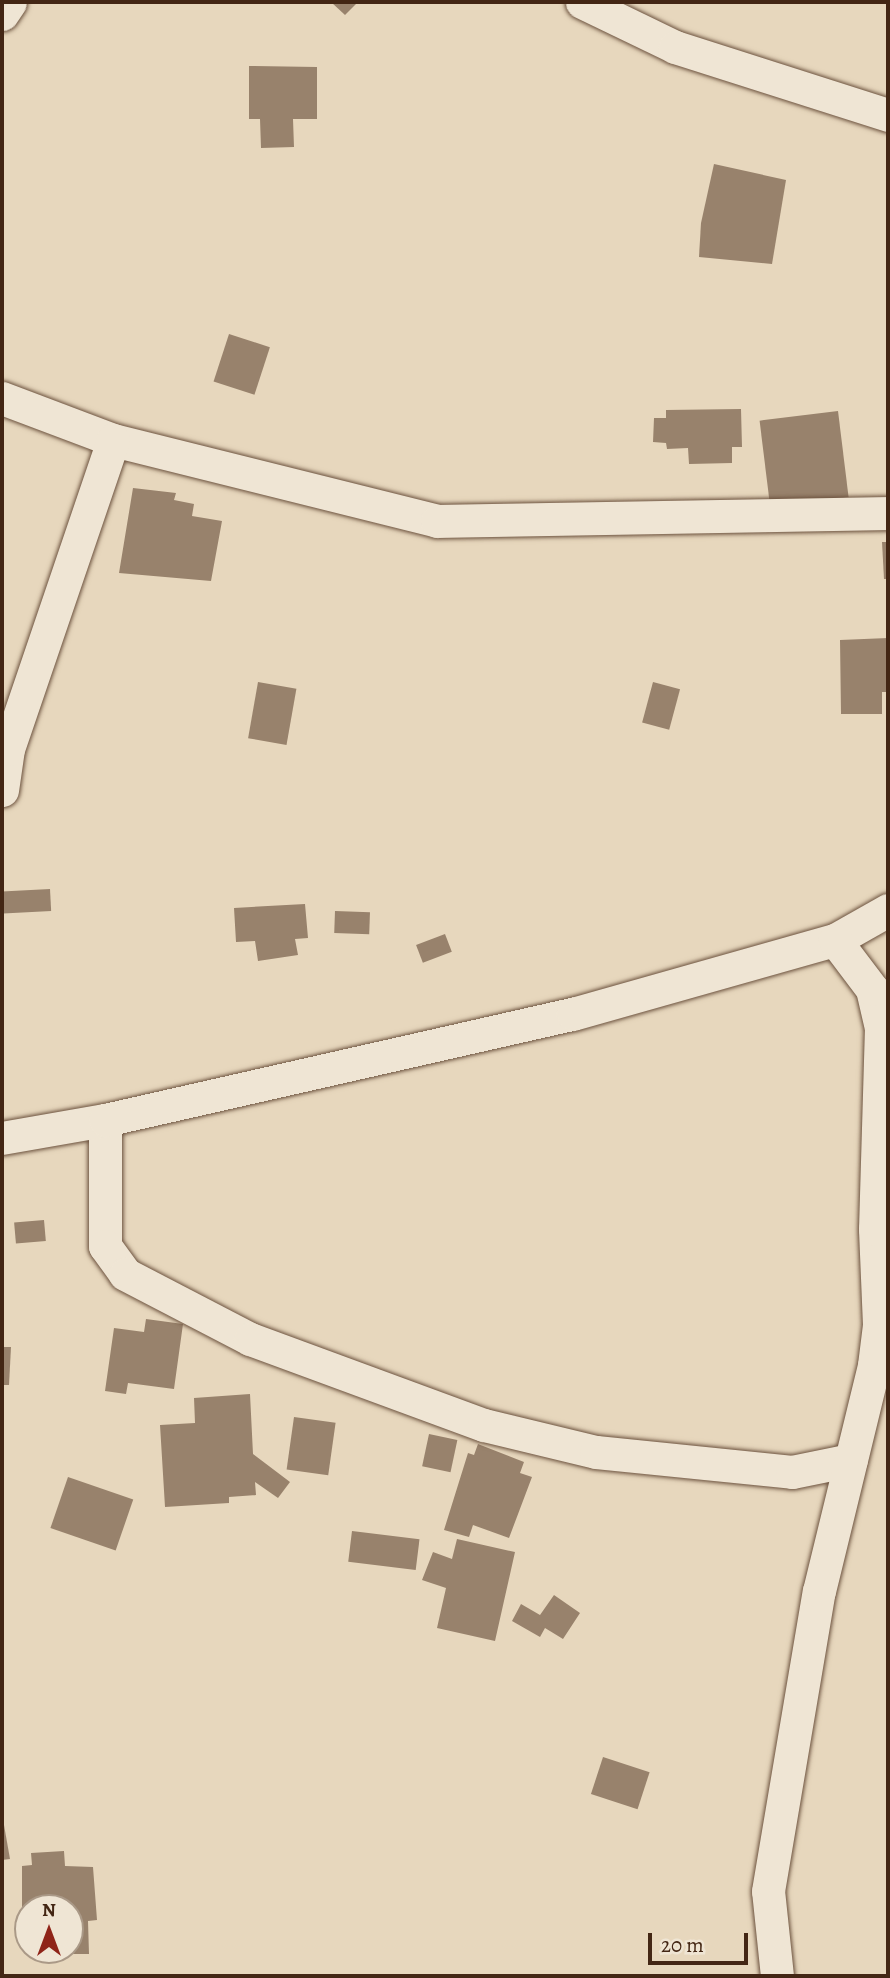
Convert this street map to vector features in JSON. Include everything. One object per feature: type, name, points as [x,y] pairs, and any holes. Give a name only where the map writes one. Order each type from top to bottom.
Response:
[{"type":"street","points":[[2,14],[10,2]]},
{"type":"street","points":[[582,2],[675,47],[888,115]]},
{"type":"street","points":[[2,398],[113,440],[437,522],[888,513]]},
{"type":"street","points":[[2,790],[5,747],[113,440]]},
{"type":"street","points":[[2,1138],[106,1120],[573,1014],[835,940],[888,910]]},
{"type":"street","points":[[777,1976],[768,1891],[819,1591],[884,1326],[874,1228],[881,1028],[872,989],[835,940]]},
{"type":"street","points":[[106,1120],[106,1246],[125,1274],[250,1339],[484,1425],[596,1452],[792,1472],[851,1460]]},
{"type":"building","points":[[331,2],[358,2],[345,15]]},
{"type":"building","points":[[249,66],[317,67],[317,119],[293,119],[294,147],[261,148],[260,119],[249,119]]},
{"type":"building","points":[[714,164],[786,180],[772,264],[699,257],[701,223]]},
{"type":"building","points":[[229,334],[270,347],[254,395],[214,382]]},
{"type":"building","points":[[741,409],[742,447],[732,447],[732,463],[689,464],[688,448],[667,449],[666,443],[653,442],[654,418],[666,418],[666,410]]},
{"type":"building","points":[[838,411],[849,497],[770,507],[760,421]]},
{"type":"building","points":[[133,488],[176,493],[174,500],[194,504],[192,516],[222,521],[211,581],[119,573]]},
{"type":"building","points":[[882,542],[888,542],[888,579],[884,579]]},
{"type":"building","points":[[888,638],[888,692],[882,692],[882,714],[841,714],[840,640]]},
{"type":"building","points":[[258,682],[296,689],[287,745],[248,738]]},
{"type":"building","points":[[653,682],[680,689],[669,730],[642,723]]},
{"type":"building","points":[[50,889],[51,911],[3,913],[2,892]]},
{"type":"building","points":[[305,904],[308,938],[295,939],[298,955],[258,961],[255,941],[236,942],[234,908]]},
{"type":"building","points":[[335,911],[370,912],[369,934],[334,933]]},
{"type":"building","points":[[445,934],[452,952],[423,963],[416,945]]},
{"type":"building","points":[[44,1220],[46,1241],[16,1244],[14,1223]]},
{"type":"building","points":[[146,1319],[183,1324],[174,1389],[128,1383],[126,1394],[105,1391],[114,1328],[144,1332]]},
{"type":"building","points":[[2,1347],[11,1347],[9,1385],[2,1385]]},
{"type":"building","points":[[250,1394],[253,1454],[290,1482],[278,1498],[255,1482],[256,1495],[229,1497],[229,1503],[165,1507],[160,1425],[195,1423],[194,1398]]},
{"type":"building","points":[[294,1417],[336,1423],[328,1475],[287,1469]]},
{"type":"building","points":[[429,1434],[457,1440],[451,1472],[422,1466]]},
{"type":"building","points":[[478,1444],[524,1462],[520,1473],[532,1477],[509,1538],[473,1525],[469,1537],[444,1530],[468,1453],[474,1455]]},
{"type":"building","points":[[68,1477],[133,1499],[116,1551],[50,1528]]},
{"type":"building","points":[[352,1531],[419,1539],[416,1570],[348,1562]]},
{"type":"building","points":[[457,1539],[515,1552],[495,1641],[437,1628],[446,1588],[422,1580],[433,1552],[452,1559]]},
{"type":"building","points":[[554,1595],[580,1613],[563,1639],[545,1628],[540,1637],[512,1621],[521,1604],[540,1615]]},
{"type":"building","points":[[603,1757],[650,1772],[638,1809],[591,1794]]},
{"type":"building","points":[[4,1825],[10,1859],[2,1860],[2,1826]]},
{"type":"building","points":[[64,1851],[65,1866],[93,1867],[97,1920],[88,1921],[89,1954],[84,1954],[84,1894],[22,1894],[22,1866],[32,1865],[31,1853]]}]
